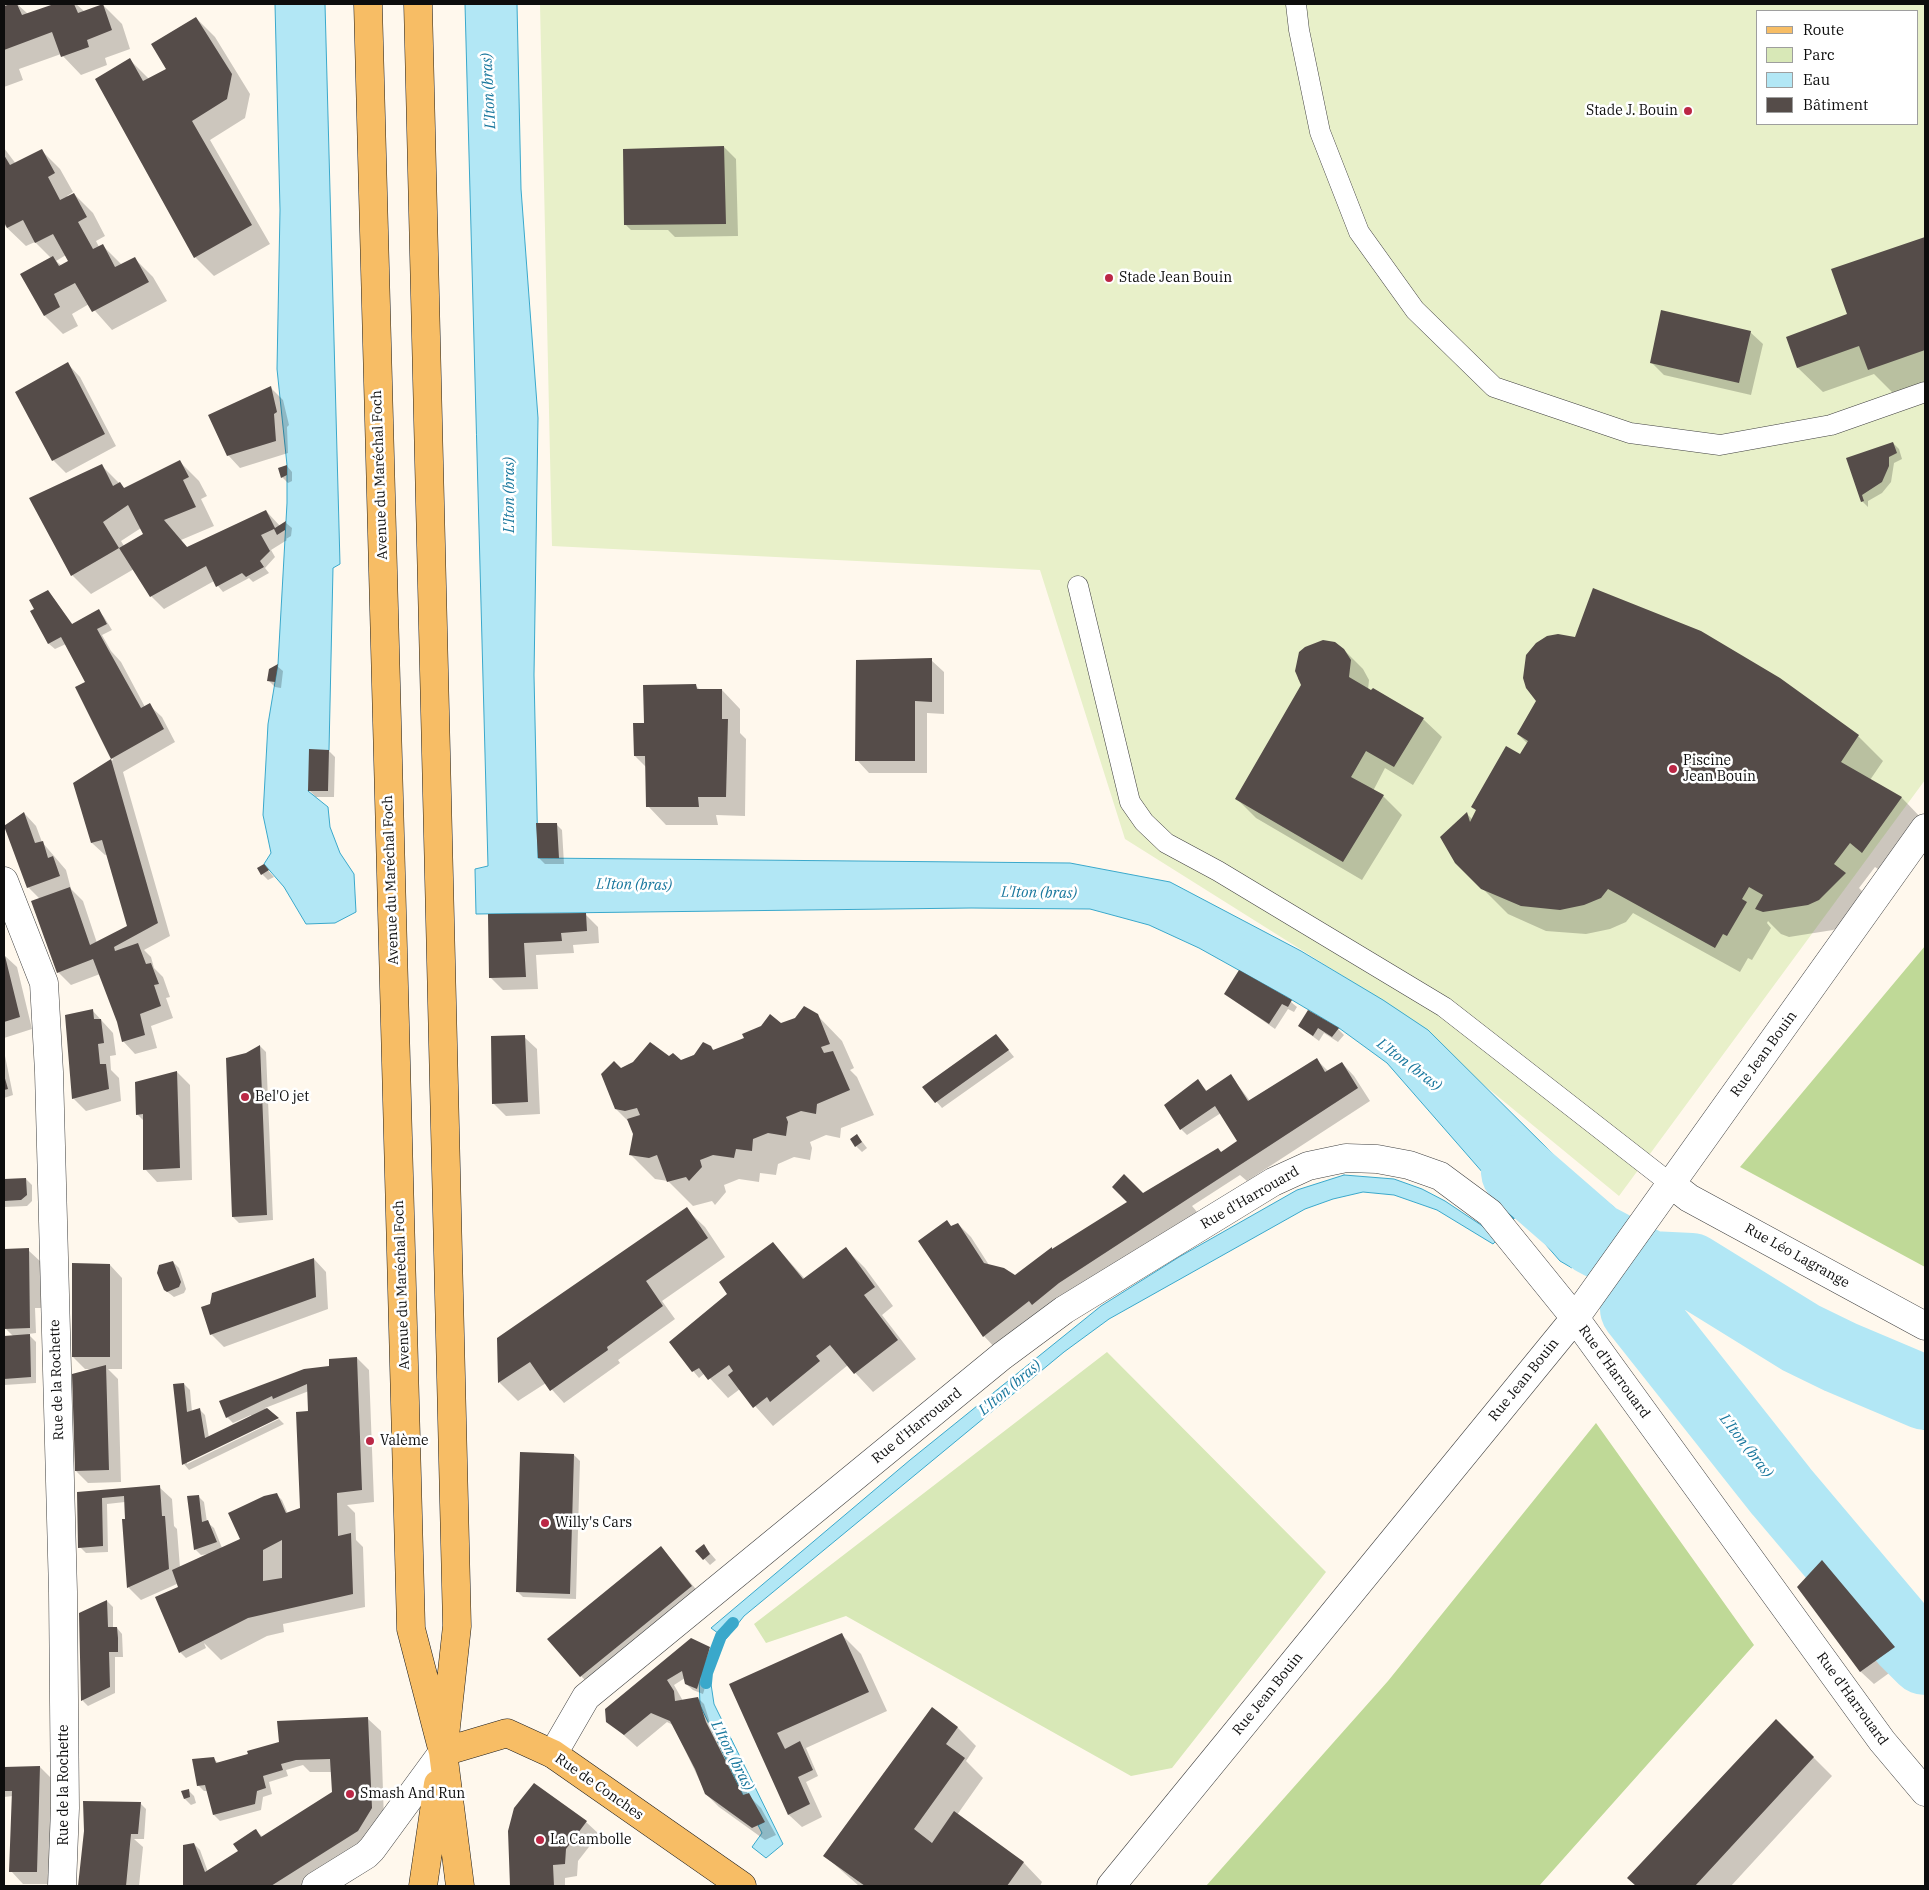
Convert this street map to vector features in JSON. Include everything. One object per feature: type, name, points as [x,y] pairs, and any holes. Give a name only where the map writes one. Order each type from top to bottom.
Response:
[{"type":"main road","name":"Avenue du Maréchal Foch","points":[[368,4],[411,1629],[443,1752],[460,1886]]},
{"type":"main road","name":"Avenue du Maréchal Foch","points":[[418,4],[457,1626],[443,1752],[423,1886]]},
{"type":"main road","name":"Rue de Conches","points":[[443,1752],[507,1732],[553,1754],[742,1886]]},
{"type":"street","name":"Rue Jean Bouin","points":[[1112,1886],[1574,1318],[1925,828]]},
{"type":"street","name":"Rue de la Rochette","points":[[4,881],[44,983],[45,993],[49,1072],[62,1592],[65,1808],[62,1886]]},
{"type":"street","name":"Rue d'Harrouard","points":[[553,1754],[586,1698],[1002,1356],[1064,1310],[1274,1182],[1308,1166],[1346,1158],[1377,1159],[1409,1165],[1440,1176],[1490,1213],[1574,1318],[1882,1741],[1925,1792]]},
{"type":"street","name":"Rue Léo Lagrange","points":[[1671,1184],[1696,1202],[1925,1326]]},
{"type":"street","points":[[316,1886],[372,1849],[443,1752]]},
{"type":"lane","points":[[1296,4],[1299,30],[1320,132],[1359,232],[1415,310],[1494,387],[1630,433],[1720,445],[1830,425],[1925,392]]},
{"type":"lane","points":[[1078,586],[1130,802],[1144,822],[1166,843],[1218,871],[1444,1007],[1671,1184]]},
{"type":"green space","points":[[540,4],[1925,4],[1925,780],[1619,1196],[1378,998],[1125,839],[1040,570],[552,546]]},
{"type":"green space","points":[[1925,946],[1925,1267],[1740,1167]]},
{"type":"green space","points":[[1107,1352],[1326,1572],[1172,1768],[1131,1776],[846,1616],[766,1643],[754,1624]]},
{"type":"green space","points":[[1596,1423],[1754,1645],[1539,1886],[1206,1886],[1388,1681]]},
{"type":"water","points":[[275,4],[325,4],[340,564],[333,568],[329,750],[308,791],[328,807],[330,827],[340,853],[354,874],[356,912],[335,923],[306,924],[284,887],[264,864],[271,853],[263,815],[268,724],[278,664],[287,503],[287,465],[277,369],[280,210]]},
{"type":"water","points":[[465,4],[517,4],[521,189],[538,418],[534,675],[538,858],[1070,863],[1170,882],[1301,951],[1383,1000],[1428,1030],[1566,1167],[1617,1210],[1572,1268],[1560,1261],[1387,1063],[1339,1028],[1287,997],[1199,948],[1149,925],[1090,909],[971,908],[476,914],[475,869],[488,866]]},
{"type":"water","points":[[1344,1175],[1394,1179],[1422,1189],[1445,1201],[1487,1229],[1496,1241],[1493,1244],[1437,1210],[1394,1195],[1363,1192],[1333,1199],[1305,1209],[1109,1319],[1064,1352],[744,1616],[726,1639],[711,1628],[910,1460],[1101,1306],[1179,1257],[1297,1190]]},
{"type":"water","points":[[1670,1241],[1705,1259],[1729,1262],[1776,1294],[1743,1335],[1660,1293],[1653,1301],[1694,1352],[1713,1372],[1687,1405],[1635,1343],[1631,1326],[1619,1312]]},
{"type":"water","points":[[1827,1330],[1838,1339],[1843,1334],[1925,1374],[1925,1430],[1800,1364]]},
{"type":"water","points":[[1743,1413],[1919,1630],[1895,1647],[1722,1442]]},
{"type":"water","points":[[703,1665],[712,1668],[711,1684],[714,1704],[783,1844],[766,1858],[752,1847],[762,1833],[758,1825],[764,1822],[743,1795],[700,1705],[699,1678]]},
{"type":"building","points":[[17,4],[22,15],[54,4],[74,4],[78,13],[103,4],[112,30],[87,40],[89,47],[61,57],[52,32],[4,50],[4,6]]},
{"type":"building","points":[[196,17],[232,74],[227,99],[192,121],[252,225],[194,258],[95,79],[130,58],[143,81],[166,69],[151,44]]},
{"type":"building","points":[[724,146],[726,224],[624,225],[623,149]]},
{"type":"building","points":[[42,149],[55,173],[48,177],[60,200],[74,193],[87,217],[78,222],[93,249],[103,244],[115,267],[135,257],[149,282],[92,312],[75,283],[54,294],[60,307],[44,316],[20,274],[53,256],[59,266],[68,261],[53,234],[35,243],[23,220],[7,228],[4,222],[4,155],[10,165]]},
{"type":"building","points":[[1925,237],[1925,350],[1868,370],[1859,346],[1797,368],[1786,337],[1847,314],[1831,269]]},
{"type":"building","points":[[1661,310],[1751,331],[1739,383],[1650,363]]},
{"type":"building","points":[[68,362],[105,434],[52,461],[15,392]]},
{"type":"building","points":[[271,386],[277,412],[274,414],[276,441],[227,456],[208,415]]},
{"type":"building","points":[[1893,442],[1897,453],[1889,457],[1889,466],[1882,482],[1862,495],[1864,501],[1861,502],[1846,458]]},
{"type":"building","points":[[180,460],[189,477],[183,480],[196,507],[164,520],[187,547],[266,510],[275,528],[286,521],[285,530],[277,535],[274,529],[261,535],[270,551],[260,561],[264,567],[246,577],[242,573],[216,587],[206,566],[150,597],[119,548],[71,576],[29,498],[102,464],[113,486],[120,482],[124,488]],"holes":[[[128,505],[143,534],[119,548],[103,522]]]},
{"type":"building","points":[[287,465],[287,475],[281,478],[278,468]]},
{"type":"building","name":"Piscine Jean Bouin","points":[[1593,588],[1701,631],[1780,678],[1859,735],[1841,762],[1902,797],[1862,853],[1850,843],[1834,864],[1846,873],[1819,900],[1808,905],[1763,912],[1755,909],[1763,895],[1749,887],[1742,899],[1747,902],[1727,936],[1723,934],[1715,948],[1608,889],[1601,898],[1584,905],[1560,910],[1521,906],[1481,889],[1455,863],[1440,837],[1467,812],[1470,822],[1476,810],[1471,807],[1506,746],[1520,754],[1528,741],[1517,734],[1536,701],[1526,688],[1523,678],[1526,655],[1536,643],[1547,636],[1558,634],[1575,637]]},
{"type":"building","points":[[48,590],[72,624],[99,609],[107,624],[97,629],[141,708],[150,703],[164,729],[111,759],[75,687],[85,682],[61,637],[48,644],[30,611],[34,609],[29,600]]},
{"type":"building","points":[[1323,640],[1335,642],[1344,649],[1351,660],[1349,677],[1371,690],[1373,688],[1424,718],[1394,767],[1366,751],[1351,777],[1384,795],[1343,862],[1235,799],[1301,685],[1295,671],[1299,652],[1305,647]]},
{"type":"building","points":[[932,658],[932,702],[915,701],[915,761],[855,761],[856,660]]},
{"type":"building","points":[[278,664],[275,682],[267,681],[269,669]]},
{"type":"building","points":[[696,684],[697,689],[722,689],[722,719],[728,719],[726,797],[698,797],[699,807],[646,807],[645,756],[634,756],[633,723],[644,723],[643,685]]},
{"type":"building","points":[[309,749],[329,750],[328,791],[308,791]]},
{"type":"building","points":[[111,759],[158,923],[114,947],[115,951],[138,943],[146,964],[151,963],[159,984],[154,985],[161,1006],[140,1014],[145,1035],[122,1042],[117,1022],[93,959],[57,973],[31,901],[70,887],[90,945],[127,926],[102,840],[91,843],[73,783]]},
{"type":"building","points":[[24,812],[35,843],[43,841],[48,858],[53,856],[60,876],[27,888],[4,826]]},
{"type":"building","points":[[536,823],[557,823],[559,858],[538,858]]},
{"type":"building","points":[[264,864],[269,870],[261,875],[257,868]]},
{"type":"building","points":[[586,913],[587,931],[561,933],[562,941],[524,943],[526,977],[489,978],[488,914]]},
{"type":"building","points":[[4,952],[20,1017],[4,1022]]},
{"type":"building","points":[[1239,970],[1292,1000],[1288,1007],[1282,1004],[1269,1024],[1224,994]]},
{"type":"building","points":[[804,1006],[818,1014],[830,1044],[821,1047],[824,1053],[833,1051],[850,1090],[817,1104],[816,1114],[801,1111],[786,1117],[788,1122],[786,1136],[768,1133],[753,1139],[752,1151],[736,1149],[734,1158],[713,1155],[700,1160],[702,1167],[689,1181],[686,1177],[667,1182],[657,1155],[649,1158],[629,1155],[633,1134],[627,1119],[640,1115],[637,1108],[625,1111],[615,1109],[601,1074],[614,1061],[621,1068],[633,1062],[650,1042],[669,1056],[673,1053],[681,1060],[694,1055],[703,1042],[711,1046],[713,1050],[744,1038],[742,1034],[761,1026],[770,1014],[781,1023],[795,1018]]},
{"type":"building","points":[[93,1009],[94,1019],[101,1019],[104,1043],[98,1044],[100,1064],[106,1064],[109,1089],[72,1099],[65,1015]]},
{"type":"building","points":[[1308,1010],[1339,1028],[1332,1037],[1318,1028],[1313,1036],[1298,1026]]},
{"type":"building","points":[[996,1034],[1009,1050],[935,1103],[922,1087]]},
{"type":"building","points":[[525,1035],[528,1102],[492,1104],[491,1036]]},
{"type":"building","name":"Bel'O jet","points":[[260,1045],[267,1215],[232,1217],[226,1058],[246,1053]]},
{"type":"building","points":[[1317,1058],[1325,1072],[1342,1062],[1358,1088],[1059,1283],[1032,1305],[1029,1301],[983,1337],[918,1241],[947,1220],[951,1226],[958,1223],[984,1263],[1004,1268],[1015,1275],[1052,1247],[1052,1249],[1127,1202],[1112,1187],[1124,1174],[1143,1193],[1218,1148],[1221,1152],[1237,1141],[1215,1106],[1180,1130],[1164,1105],[1198,1079],[1206,1091],[1231,1074],[1248,1101]]},
{"type":"building","points":[[177,1071],[180,1168],[143,1170],[143,1114],[136,1115],[135,1082]]},
{"type":"building","points":[[4,1075],[8,1089],[4,1090]]},
{"type":"building","points":[[857,1134],[862,1142],[855,1147],[850,1139]]},
{"type":"building","points":[[26,1178],[27,1195],[21,1200],[4,1201],[4,1179]]},
{"type":"building","points":[[687,1207],[708,1238],[646,1281],[663,1306],[607,1347],[608,1350],[550,1391],[530,1362],[498,1383],[497,1338]]},
{"type":"building","points":[[773,1242],[803,1279],[846,1247],[875,1287],[864,1295],[898,1340],[854,1374],[830,1345],[816,1356],[820,1361],[770,1402],[767,1397],[753,1408],[728,1375],[733,1371],[729,1365],[708,1380],[699,1368],[692,1372],[669,1342],[727,1294],[719,1282]]},
{"type":"building","points":[[29,1248],[30,1328],[4,1329],[4,1249]]},
{"type":"building","points":[[314,1258],[316,1297],[210,1335],[201,1307],[210,1304],[212,1293]]},
{"type":"building","points":[[173,1261],[181,1282],[179,1287],[167,1292],[164,1290],[157,1273],[159,1265]]},
{"type":"building","points":[[72,1263],[110,1264],[110,1357],[72,1357]]},
{"type":"building","points":[[30,1334],[31,1377],[4,1379],[4,1336]]},
{"type":"building","points":[[357,1357],[362,1490],[337,1493],[338,1536],[351,1533],[353,1594],[248,1618],[179,1653],[155,1597],[178,1587],[172,1570],[240,1539],[228,1513],[264,1496],[277,1493],[286,1513],[300,1508],[296,1412],[308,1411],[307,1384],[273,1399],[272,1396],[226,1418],[219,1401],[304,1369],[329,1366],[329,1359]],"holes":[[[282,1540],[282,1578],[263,1581],[263,1550]]]},
{"type":"building","points":[[106,1365],[109,1470],[75,1471],[72,1374]]},
{"type":"building","points":[[184,1383],[187,1412],[200,1408],[205,1438],[267,1408],[279,1418],[182,1465],[173,1384]]},
{"type":"building","name":"Willy's Cars","points":[[520,1452],[574,1454],[570,1594],[516,1592]]},
{"type":"building","points":[[160,1485],[162,1516],[165,1516],[169,1569],[127,1588],[122,1519],[125,1519],[124,1496],[102,1498],[103,1546],[78,1548],[77,1492]]},
{"type":"building","points":[[199,1495],[202,1522],[208,1520],[217,1542],[194,1550],[187,1496]]},
{"type":"building","points":[[704,1544],[710,1554],[703,1560],[695,1551]]},
{"type":"building","points":[[661,1546],[692,1586],[580,1677],[547,1639]]},
{"type":"building","points":[[1822,1560],[1895,1647],[1860,1672],[1797,1587]]},
{"type":"building","points":[[107,1600],[108,1627],[117,1627],[118,1638],[118,1652],[109,1652],[110,1687],[81,1701],[79,1613]]},
{"type":"building","points":[[842,1633],[869,1692],[777,1733],[785,1749],[800,1741],[813,1770],[798,1777],[810,1804],[788,1815],[729,1684]]},
{"type":"building","points":[[691,1638],[710,1647],[697,1689],[685,1684],[682,1671],[667,1680],[674,1691],[675,1701],[698,1697],[706,1722],[743,1795],[749,1793],[765,1822],[752,1828],[705,1794],[695,1769],[670,1721],[651,1713],[624,1735],[606,1722],[605,1709]]},
{"type":"building","points":[[932,1707],[958,1727],[946,1744],[965,1758],[914,1829],[932,1843],[954,1811],[1024,1862],[1007,1886],[865,1886],[823,1856]]},
{"type":"building","points":[[368,1717],[372,1808],[358,1831],[271,1886],[183,1886],[183,1845],[194,1843],[205,1872],[238,1851],[233,1844],[254,1830],[256,1829],[261,1837],[332,1792],[330,1759],[296,1760],[281,1764],[283,1770],[263,1776],[266,1788],[257,1791],[255,1804],[213,1815],[205,1785],[197,1786],[192,1759],[214,1757],[216,1763],[248,1754],[247,1751],[279,1742],[277,1721]]},
{"type":"building","points":[[1776,1719],[1814,1757],[1695,1886],[1636,1886],[1627,1878]]},
{"type":"building","points":[[40,1766],[37,1872],[9,1872],[12,1791],[4,1791],[4,1767]]},
{"type":"building","name":"La Cambolle","points":[[534,1783],[587,1821],[566,1849],[565,1864],[553,1865],[554,1886],[510,1886],[508,1831],[514,1808]]},
{"type":"building","points":[[189,1789],[190,1797],[184,1799],[181,1791]]},
{"type":"building","points":[[83,1801],[141,1802],[138,1834],[131,1834],[126,1886],[78,1886],[84,1831]]},
{"type":"waterway","name":"L'Iton (bras)","points":[[1518,1172],[1595,1239],[1650,1268],[1691,1270],[1801,1338],[1840,1357],[1925,1393]]},
{"type":"waterway","name":"L'Iton (bras)","points":[[1497,1228],[1527,1197]]},
{"type":"waterway","name":"L'Iton (bras)","points":[[1637,1309],[1781,1491],[1906,1639],[1925,1658]]},
{"type":"waterway","name":"L'Iton (bras)","points":[[706,1683],[707,1673],[721,1636],[733,1623]]},
{"type":"place","name":"Stade J. Bouin","points":[[1688,111]]},
{"type":"place","name":"Stade Jean Bouin","points":[[1109,278]]},
{"type":"place","name":"Piscine Jean Bouin","points":[[1673,769]]},
{"type":"place","name":"Bel'O jet","points":[[245,1097]]},
{"type":"place","name":"Valème","points":[[370,1441]]},
{"type":"place","name":"Willy's Cars","points":[[545,1523]]},
{"type":"place","name":"Smash And Run","points":[[350,1794]]},
{"type":"place","name":"La Cambolle","points":[[540,1840]]}]
